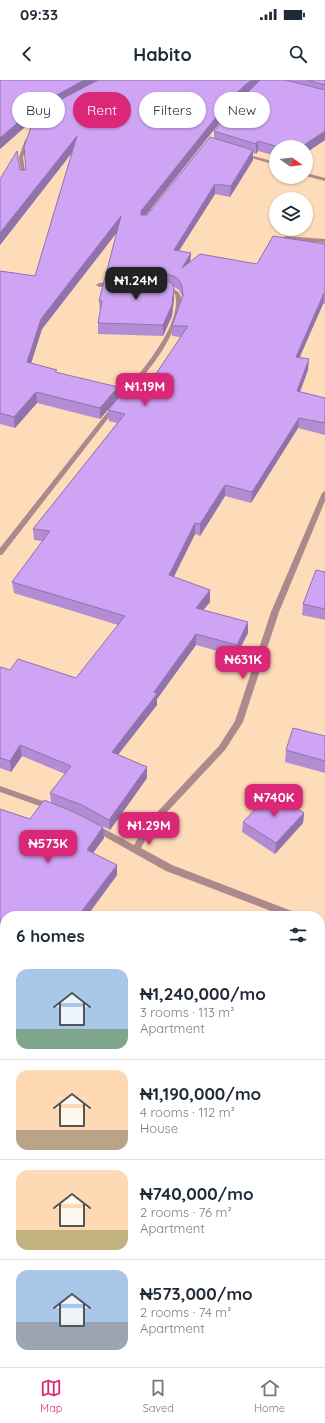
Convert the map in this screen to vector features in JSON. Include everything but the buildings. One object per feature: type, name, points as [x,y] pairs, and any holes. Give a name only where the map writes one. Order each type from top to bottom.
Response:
[{"type":"street","points":[[24,180],[21,157],[29,135]]},
{"type":"street","points":[[238,153],[269,162]]},
{"type":"street","points":[[313,176],[325,180]]},
{"type":"street","points":[[286,238],[325,241]]},
{"type":"street","points":[[99,285],[122,284]]},
{"type":"street","points":[[0,553],[97,428],[154,360],[161,349],[174,322],[179,299],[177,293],[169,288],[157,286]]},
{"type":"street","points":[[135,850],[150,825],[222,748],[239,722],[275,612],[325,493]]},
{"type":"street","points":[[0,789],[59,810]]},
{"type":"street","points":[[86,823],[169,868],[281,911]]}]
